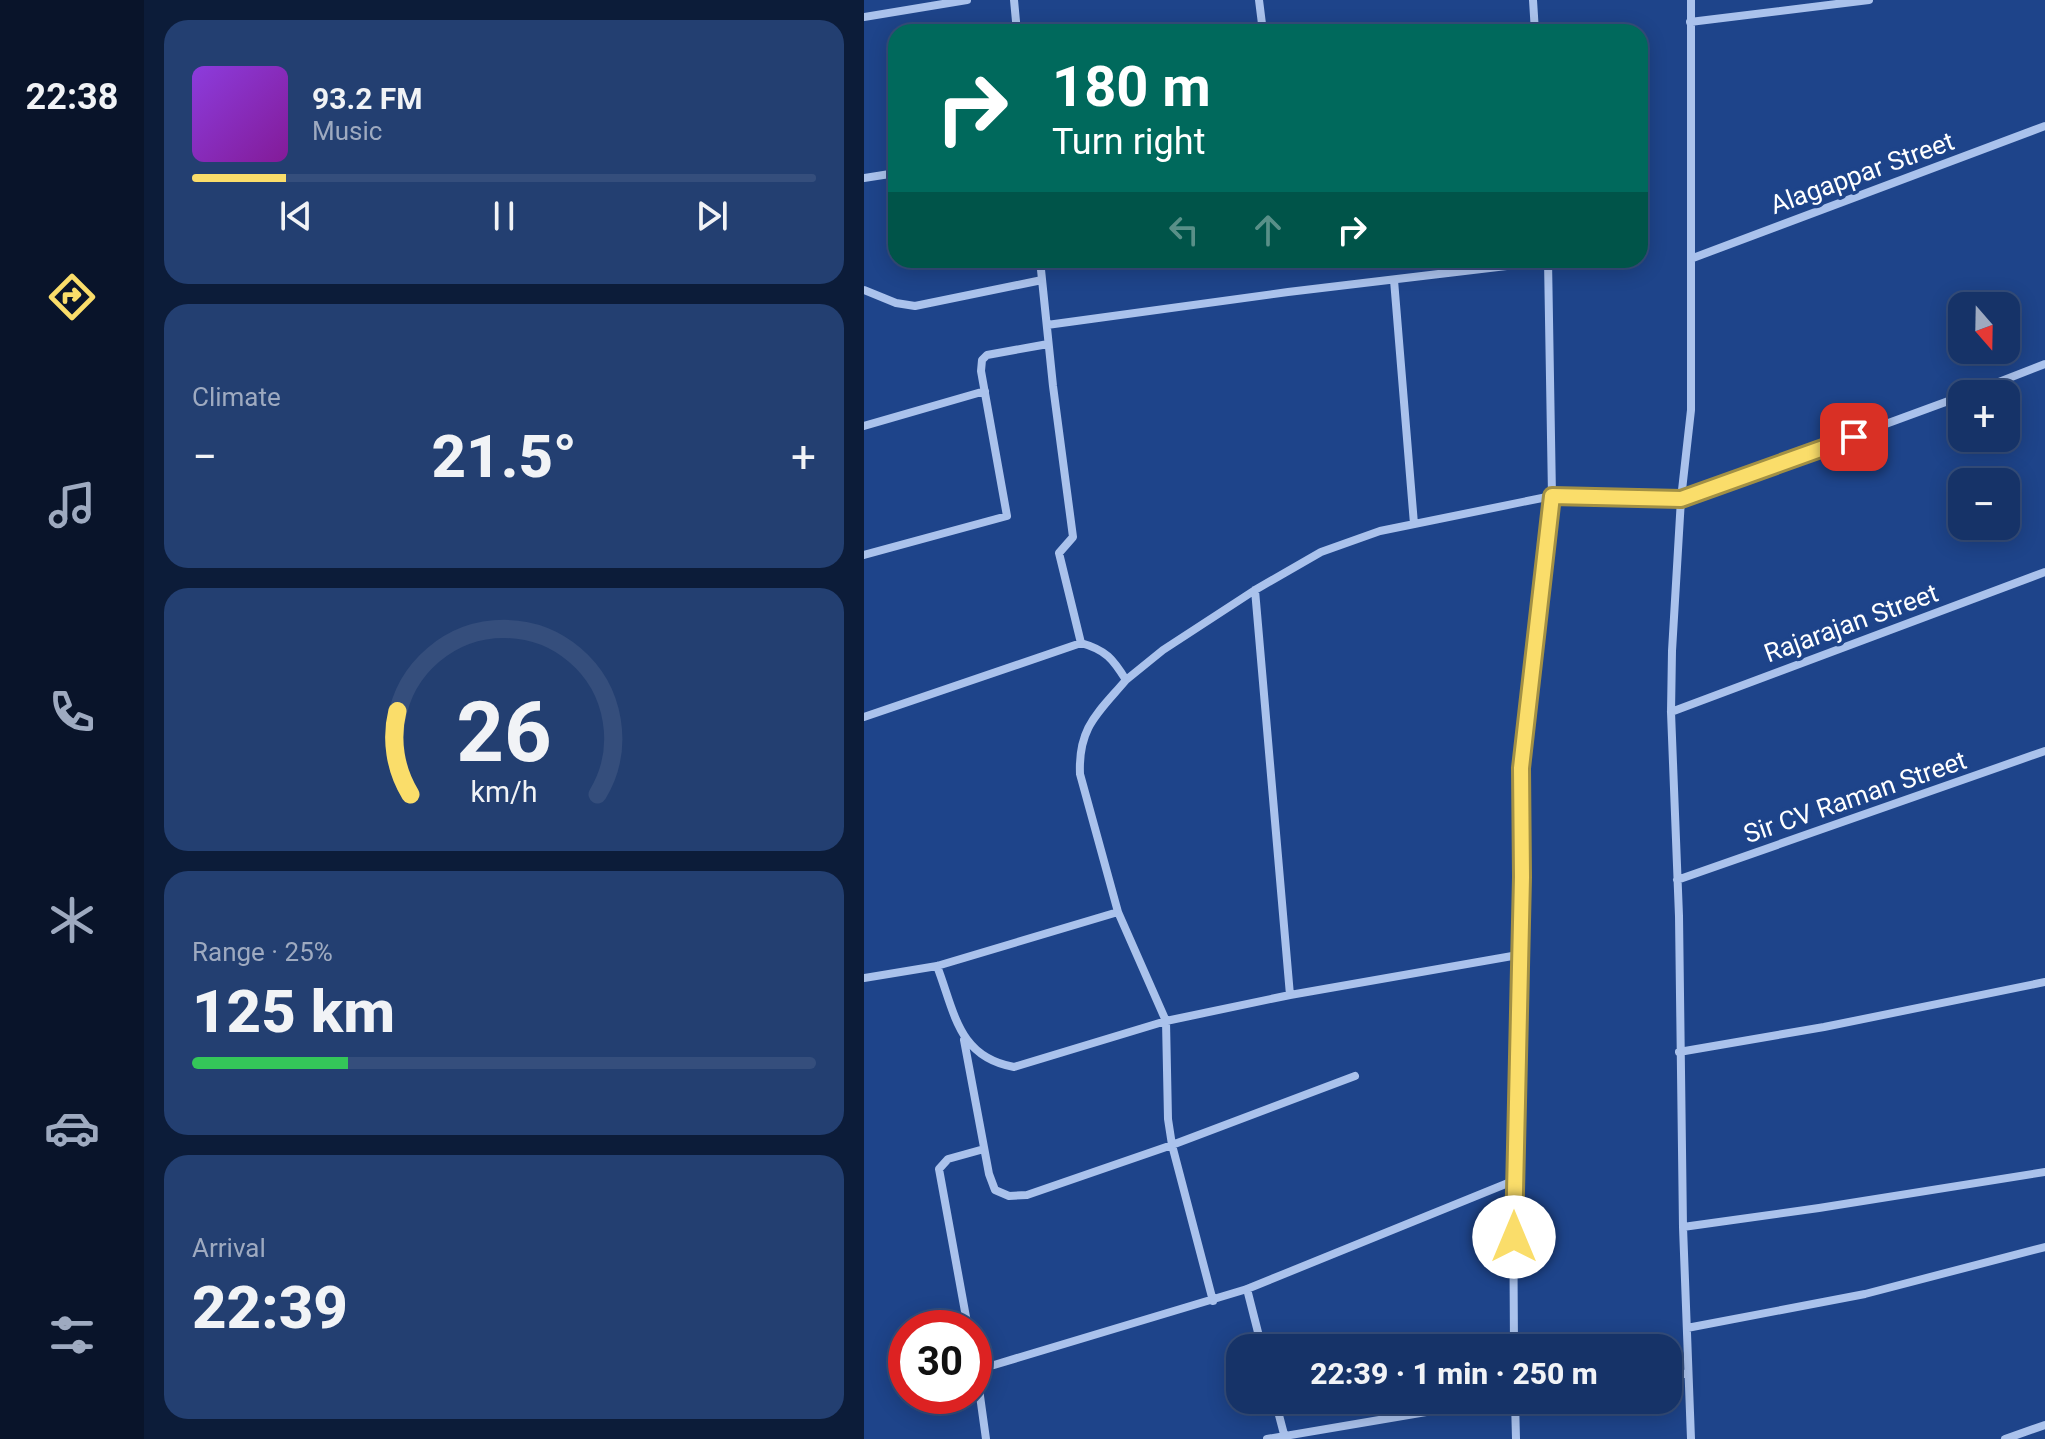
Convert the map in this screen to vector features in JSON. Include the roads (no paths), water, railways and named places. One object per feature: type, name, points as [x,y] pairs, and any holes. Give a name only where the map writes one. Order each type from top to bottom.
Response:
[{"type":"street","points":[[864,17],[967,0]]},
{"type":"street","points":[[1014,0],[1016,24]]},
{"type":"street","points":[[1259,0],[1262,24]]},
{"type":"street","points":[[1533,0],[1534,24]]},
{"type":"street","points":[[1691,0],[1691,410],[1681,499],[1671,712],[1691,1439]]},
{"type":"street","points":[[1690,22],[1869,0]]},
{"type":"street","name":"Alagappar Street","points":[[1693,258],[2045,126]]},
{"type":"street","points":[[864,178],[888,174]]},
{"type":"street","points":[[1041,268],[1073,537],[1059,553],[1081,643]]},
{"type":"street","points":[[1047,325],[1491,268]]},
{"type":"street","points":[[1514,1334],[1513,1181],[1522,877],[1521,768],[1552,496],[1548,268]]},
{"type":"street","points":[[864,290],[896,303],[915,306],[1042,280]]},
{"type":"street","points":[[1394,280],[1414,524]]},
{"type":"street","points":[[864,555],[1007,516],[981,371],[983,357],[1048,344]]},
{"type":"street","points":[[2004,380],[2045,364]]},
{"type":"street","points":[[864,426],[985,391]]},
{"type":"street","points":[[1213,1301],[1172,1145],[1168,1119],[1166,1021],[1118,912],[1083,792],[1079,754],[1087,726],[1126,680],[1163,650],[1255,590],[1321,552],[1380,531],[1552,496],[1681,499],[1948,401]]},
{"type":"street","name":"Rajarajan Street","points":[[1671,712],[2045,572]]},
{"type":"street","points":[[1255,590],[1290,995]]},
{"type":"street","points":[[864,717],[1081,643],[1100,648],[1116,663],[1126,680]]},
{"type":"street","name":"Sir CV Raman Street","points":[[1677,880],[2045,751]]},
{"type":"street","points":[[864,978],[937,966],[1118,912]]},
{"type":"street","points":[[964,1037],[976,1052],[993,1063],[1014,1067],[1166,1021],[1290,995],[1518,955]]},
{"type":"street","points":[[937,966],[964,1037],[989,1174],[995,1190],[1009,1196],[1027,1195],[1172,1145],[1355,1076]]},
{"type":"street","points":[[1679,1052],[1824,1027],[2045,982]]},
{"type":"street","points":[[965,1310],[939,1169],[948,1159],[984,1149]]},
{"type":"street","points":[[1683,1227],[2045,1172]]},
{"type":"street","points":[[992,1365],[1247,1289],[1513,1181]]},
{"type":"street","points":[[1687,1328],[1865,1294],[2045,1247]]},
{"type":"street","points":[[1247,1289],[1258,1334]]},
{"type":"street","points":[[1682,1374],[1688,1373]]},
{"type":"street","points":[[982,1414],[986,1439]]},
{"type":"street","points":[[1279,1414],[1285,1437]]},
{"type":"street","points":[[1267,1439],[1417,1414]]},
{"type":"street","points":[[1515,1414],[1516,1439]]},
{"type":"street","points":[[2005,1439],[2045,1425]]}]
